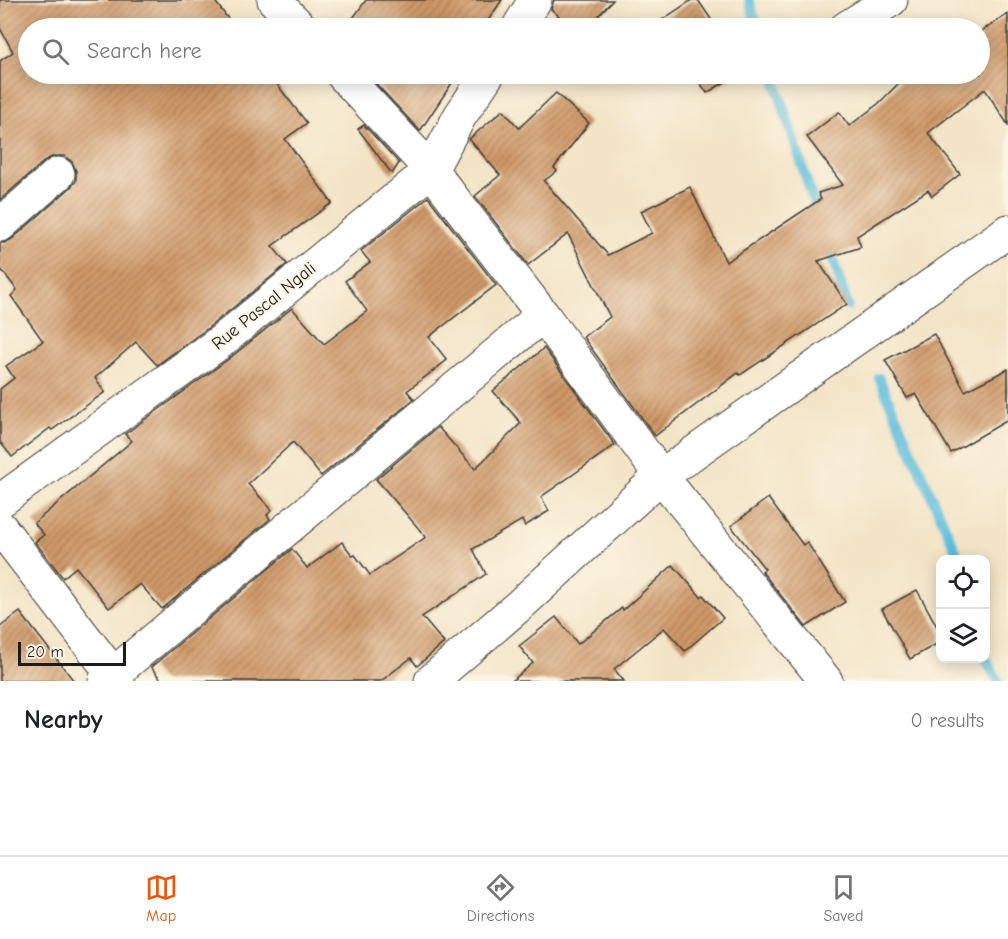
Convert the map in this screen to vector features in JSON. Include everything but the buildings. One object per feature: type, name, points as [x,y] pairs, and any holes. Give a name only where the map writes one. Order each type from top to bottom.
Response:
[{"type":"street","points":[[274,0],[291,18]]},
{"type":"street","points":[[524,18],[536,0]]},
{"type":"street","points":[[862,18],[891,0]]},
{"type":"street","points":[[351,84],[431,170],[543,315],[661,476],[826,681]]},
{"type":"street","name":"Rue Pascal Ngali","points":[[0,501],[219,342],[431,170],[460,116],[481,84]]},
{"type":"street","points":[[0,225],[58,174]]},
{"type":"street","points":[[431,681],[521,604],[661,476],[1008,231]]},
{"type":"street","points":[[0,528],[112,679],[543,315]]},
{"type":"waterway","points":[[749,0],[755,18]]},
{"type":"waterway","points":[[776,84],[818,216]]},
{"type":"waterway","points":[[828,245],[848,306]]},
{"type":"waterway","points":[[879,378],[958,555]]},
{"type":"waterway","points":[[988,663],[998,681]]}]
